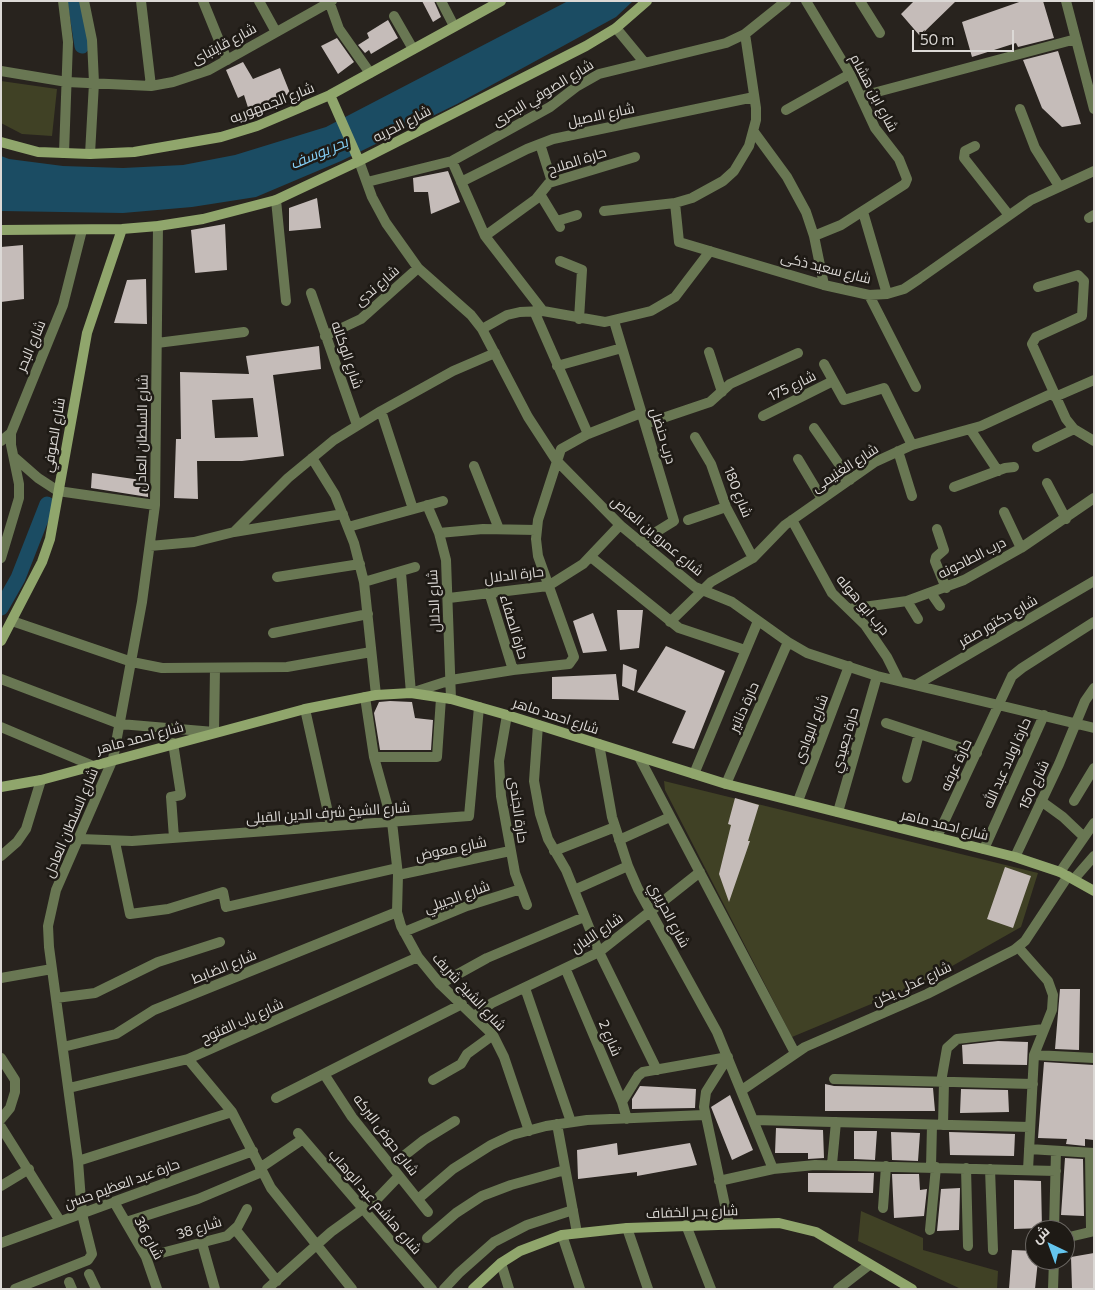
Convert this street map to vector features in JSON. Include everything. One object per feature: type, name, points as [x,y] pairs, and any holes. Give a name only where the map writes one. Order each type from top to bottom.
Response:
[{"type":"street","points":[[63,1],[67,29],[64,153]]},
{"type":"street","points":[[84,1],[92,40],[94,83],[90,154]]},
{"type":"street","points":[[141,1],[151,86]]},
{"type":"street","points":[[203,1],[227,60]]},
{"type":"street","points":[[259,1],[276,32]]},
{"type":"street","points":[[441,1],[454,26]]},
{"type":"street","name":"شارع الجمهوريه","points":[[1,142],[32,151],[90,154],[134,152],[221,137],[257,126],[330,95],[501,1]]},
{"type":"street","name":"شارع الحريه","points":[[1,230],[122,229],[158,226],[203,219],[276,200],[357,156],[586,46],[616,28],[647,1]]},
{"type":"street","name":"شارع الصوفي البحرى","points":[[366,182],[452,161],[550,107],[587,80],[644,62],[716,46],[745,34],[786,1]]},
{"type":"street","name":"شارع ابن هشام","points":[[806,1],[862,96],[875,128],[899,159],[907,179],[905,184],[862,212],[830,231],[814,236]]},
{"type":"street","points":[[860,1],[880,33]]},
{"type":"street","points":[[1066,1],[1094,109]]},
{"type":"street","points":[[330,2],[340,29],[370,73]]},
{"type":"street","name":"شارع قايتباى","points":[[1,71],[67,82],[151,86],[192,77],[227,60],[330,2]]},
{"type":"street","points":[[394,16],[413,49]]},
{"type":"street","points":[[616,28],[644,62]]},
{"type":"street","points":[[604,211],[675,203],[692,198],[723,181],[742,159],[754,132],[756,108],[745,34]]},
{"type":"street","points":[[862,96],[1076,39]]},
{"type":"street","points":[[786,110],[850,74]]},
{"type":"street","points":[[330,95],[357,156]]},
{"type":"street","name":"شارع الاصيل","points":[[461,182],[540,144],[565,136],[754,97]]},
{"type":"street","points":[[1020,109],[1035,148],[1059,186]]},
{"type":"street","points":[[754,132],[796,193],[814,236],[824,285]]},
{"type":"street","points":[[540,144],[552,182]]},
{"type":"street","points":[[975,146],[965,151],[964,158],[1008,214]]},
{"type":"street","name":"شارع عمرو بن العاص","points":[[357,156],[366,182],[386,223],[418,268],[471,315],[482,328],[528,417],[556,460],[620,525],[701,591],[732,602],[788,642],[807,653],[877,676],[1094,728]]},
{"type":"street","name":"حارة الملاح","points":[[485,236],[540,194],[552,182],[635,157]]},
{"type":"street","points":[[452,161],[485,236],[539,311],[557,366],[588,434]]},
{"type":"street","name":"شارع سعيد ذكى","points":[[675,203],[678,240],[824,285],[869,295],[888,294],[904,289],[919,280],[1008,214],[1059,186],[1094,171]]},
{"type":"street","points":[[540,194],[558,224],[577,215]]},
{"type":"street","points":[[276,200],[286,301]]},
{"type":"street","points":[[862,212],[888,294]]},
{"type":"street","name":"شارع السلطان العادل","points":[[15,1289],[90,1259],[92,1254],[82,1214],[78,1161],[64,1047],[48,940],[51,908],[56,890],[80,839],[113,759],[132,662],[150,546],[155,505],[158,226]]},
{"type":"street","name":"شارع الصوفي","points":[[1,641],[46,551],[53,527],[87,333],[122,229]]},
{"type":"street","name":"شارع البحر","points":[[1,558],[9,537],[19,498],[18,477],[11,433],[14,421],[64,305],[82,230]]},
{"type":"street","points":[[482,328],[507,315],[539,311],[596,322],[614,321],[651,311],[668,303],[681,290],[710,251]]},
{"type":"street","points":[[560,261],[582,270],[579,319]]},
{"type":"street","name":"شارع ندى","points":[[325,336],[361,318],[418,268]]},
{"type":"street","points":[[1038,287],[1078,275],[1084,281],[1089,291],[1082,316],[1036,337],[1032,342],[1054,395],[1074,429],[1094,441]]},
{"type":"street","name":"شارع الوكاله","points":[[311,293],[357,425]]},
{"type":"street","points":[[869,295],[916,387]]},
{"type":"street","name":"درب حنضل","points":[[614,321],[674,521],[640,542]]},
{"type":"street","points":[[157,343],[244,332]]},
{"type":"street","points":[[557,366],[622,348]]},
{"type":"street","points":[[234,532],[282,483],[357,425],[452,371],[495,352]]},
{"type":"street","points":[[709,352],[722,392]]},
{"type":"street","points":[[645,424],[710,402],[730,384],[798,353]]},
{"type":"street","points":[[824,364],[842,399],[847,401],[884,388],[912,445]]},
{"type":"street","name":"شارع الغنيمى","points":[[670,622],[701,591],[722,574],[753,558],[792,520],[875,462],[912,445],[970,429],[1094,380]]},
{"type":"street","name":"شارع 175","points":[[763,416],[833,381]]},
{"type":"street","points":[[382,411],[413,509]]},
{"type":"street","points":[[401,573],[411,693],[451,680],[513,670],[566,666],[572,663],[574,657],[538,556],[536,530],[556,460],[561,449],[588,434],[641,413]]},
{"type":"street","points":[[814,428],[850,480]]},
{"type":"street","points":[[970,429],[998,471]]},
{"type":"street","points":[[1037,447],[1074,429]]},
{"type":"street","points":[[1,441],[11,433]]},
{"type":"street","name":"شارع 180","points":[[695,437],[714,470],[726,507],[753,558]]},
{"type":"street","points":[[898,451],[912,496]]},
{"type":"street","points":[[14,457],[38,478],[58,490],[155,505]]},
{"type":"street","points":[[312,458],[335,495],[360,564],[368,614],[376,695]]},
{"type":"street","points":[[798,459],[822,499]]},
{"type":"street","points":[[474,466],[499,529]]},
{"type":"street","points":[[954,487],[998,471],[1014,468]]},
{"type":"street","points":[[1046,483],[1066,519]]},
{"type":"street","name":"درب الطاحونه","points":[[849,609],[907,601],[946,588],[988,569],[1066,519],[1094,498]]},
{"type":"street","points":[[348,527],[443,501]]},
{"type":"street","name":"شارع الدلال","points":[[374,756],[437,757],[446,699],[451,680],[449,598],[446,560],[440,533],[427,505]]},
{"type":"street","points":[[688,520],[726,507]]},
{"type":"street","points":[[1004,512],[1021,548]]},
{"type":"street","points":[[150,546],[194,542],[234,532],[343,514]]},
{"type":"street","name":"درب ابو هوله","points":[[792,520],[832,593],[872,634],[899,681]]},
{"type":"street","name":"حارة الدلال","points":[[449,598],[548,586],[591,557],[620,525]]},
{"type":"street","points":[[440,533],[499,529],[536,530]]},
{"type":"street","points":[[938,529],[944,550],[936,557],[935,562],[946,588]]},
{"type":"street","points":[[591,557],[679,628],[745,650]]},
{"type":"street","points":[[277,577],[360,564]]},
{"type":"street","points":[[364,582],[415,568]]},
{"type":"street","name":"شارع دكتور صقر","points":[[916,685],[1094,582]]},
{"type":"street","name":"حارة الصفاء","points":[[489,592],[513,670]]},
{"type":"street","points":[[931,593],[940,606]]},
{"type":"street","points":[[907,601],[918,619]]},
{"type":"street","points":[[273,633],[368,614]]},
{"type":"street","points":[[12,621],[132,662],[162,668],[287,667],[371,652]]},
{"type":"street","points":[[694,774],[758,621]]},
{"type":"street","name":"حارة عرفه","points":[[937,837],[1009,681],[1017,672],[1094,622]]},
{"type":"street","name":"حارة دنانير","points":[[726,784],[788,642]]},
{"type":"street","name":"شارع البوادى","points":[[798,802],[849,666]]},
{"type":"street","points":[[1,679],[120,724],[214,732],[215,668]]},
{"type":"street","name":"حارة جعيدي","points":[[838,812],[877,676]]},
{"type":"street","name":"شارع 150","points":[[1015,857],[1042,801],[1085,701],[1094,688]]},
{"type":"street","name":"شارع احمد ماهر","points":[[1,787],[41,780],[113,759],[305,709],[376,695],[411,693],[446,699],[507,715],[726,784],[1015,857],[1067,875],[1094,891]]},
{"type":"street","name":"شارع الشيخ شريف","points":[[365,697],[374,756],[392,822],[397,871],[397,912],[404,932],[418,957],[440,984],[493,1035],[504,1057],[528,1131]]},
{"type":"street","name":"شارع الشيخ شرف الدين القبلى","points":[[80,839],[115,842],[470,815],[479,707]]},
{"type":"street","points":[[305,709],[331,826]]},
{"type":"street","name":"حارة الجندى","points":[[507,715],[499,779],[510,851],[528,906]]},
{"type":"street","name":"حارة اولاد عبد الله","points":[[984,849],[1044,716]]},
{"type":"street","points":[[886,724],[977,753]]},
{"type":"street","points":[[538,725],[534,781],[540,814],[554,851],[566,870],[599,952],[657,1070]]},
{"type":"street","points":[[1,727],[91,766]]},
{"type":"street","points":[[907,778],[919,734]]},
{"type":"street","points":[[174,743],[181,794],[171,797],[174,838]]},
{"type":"street","name":"شارع الحريري","points":[[599,744],[615,827],[628,866],[650,912],[728,1057],[774,1169]]},
{"type":"street","points":[[639,757],[795,1053]]},
{"type":"street","points":[[1074,802],[1094,768]]},
{"type":"street","points":[[1,856],[17,842],[26,829],[41,780]]},
{"type":"street","points":[[1042,801],[1063,817],[1084,837]]},
{"type":"street","points":[[619,840],[670,816]]},
{"type":"street","points":[[1067,875],[1084,837],[1094,823]]},
{"type":"street","points":[[554,851],[615,827]]},
{"type":"street","name":"شارع معوض","points":[[115,842],[130,914],[168,909],[223,892],[226,907],[397,871],[510,851]]},
{"type":"street","points":[[1067,875],[1094,856]]},
{"type":"street","points":[[574,890],[628,866]]},
{"type":"street","name":"شارع اللبان","points":[[474,1016],[492,1003],[566,970],[599,952],[700,872]]},
{"type":"street","name":"شارع عدلى يكن","points":[[742,1090],[795,1053],[927,994],[1018,947],[1025,941],[1067,875]]},
{"type":"street","name":"شارع الجبيلي","points":[[404,932],[467,906],[521,889]]},
{"type":"street","name":"شارع الضابط","points":[[64,1047],[116,1034],[154,1010],[397,912]]},
{"type":"street","points":[[440,984],[487,958],[584,917]]},
{"type":"street","points":[[56,998],[95,993],[158,962],[220,942]]},
{"type":"street","points":[[1018,947],[1048,981],[1053,1003],[1034,1054],[1028,1170]]},
{"type":"street","name":"شارع باب الفتوح","points":[[69,1088],[188,1060],[418,957]]},
{"type":"street","points":[[1,978],[52,969]]},
{"type":"street","name":"شارع 2","points":[[566,970],[622,1102],[627,1119]]},
{"type":"street","points":[[525,988],[571,1122]]},
{"type":"street","points":[[276,1098],[462,1004]]},
{"type":"street","points":[[944,1125],[943,1082],[947,1048],[957,1039],[1044,1029]]},
{"type":"street","points":[[433,1080],[460,1065],[466,1055],[493,1035]]},
{"type":"street","points":[[1034,1054],[1094,1058]]},
{"type":"street","points":[[622,1102],[640,1073],[728,1057]]},
{"type":"street","points":[[728,1057],[706,1092],[704,1115],[729,1224]]},
{"type":"street","points":[[1,1058],[5,1069],[15,1080],[15,1092],[10,1108],[1,1119]]},
{"type":"street","points":[[188,1060],[232,1112],[271,1188],[352,1289]]},
{"type":"street","name":"شارع حوض البركه","points":[[324,1074],[352,1117],[428,1212]]},
{"type":"street","points":[[834,1080],[1033,1084]]},
{"type":"street","points":[[78,1161],[232,1112]]},
{"type":"street","points":[[418,1199],[453,1169],[491,1144],[528,1131],[571,1122],[704,1115]]},
{"type":"street","points":[[754,1120],[1030,1127]]},
{"type":"street","points":[[391,1166],[424,1140],[455,1121]]},
{"type":"street","points":[[832,1164],[836,1122]]},
{"type":"street","points":[[557,1124],[577,1233]]},
{"type":"street","points":[[930,1230],[933,1167],[932,1125]]},
{"type":"street","points":[[1,1127],[60,1221]]},
{"type":"street","name":"شارع هاشم عبد الوهاب","points":[[261,1170],[300,1136],[432,1289]]},
{"type":"street","points":[[1029,1150],[1092,1153],[1092,1231],[1075,1235]]},
{"type":"street","name":"حارة عبد العظيم حسن","points":[[1,1243],[253,1151]]},
{"type":"street","points":[[1054,1220],[1056,1151]]},
{"type":"street","points":[[719,1181],[774,1169],[832,1164],[1056,1171]]},
{"type":"street","points":[[883,1208],[886,1166]]},
{"type":"street","points":[[966,1168],[968,1246]]},
{"type":"street","points":[[1,1186],[29,1169]]},
{"type":"street","points":[[990,1169],[993,1250]]},
{"type":"street","points":[[126,1222],[198,1199],[261,1170]]},
{"type":"street","points":[[427,1238],[456,1213],[482,1196],[511,1185],[565,1170]]},
{"type":"street","points":[[235,1229],[271,1286],[316,1244],[383,1194],[399,1176]]},
{"type":"street","name":"شارع 36","points":[[114,1202],[146,1257],[157,1289]]},
{"type":"street","name":"شارع 38","points":[[146,1257],[222,1238],[235,1229],[247,1210]]},
{"type":"street","points":[[444,1289],[470,1262],[494,1242],[527,1225],[573,1210]]},
{"type":"street","name":"شارع بحر الخفاف","points":[[473,1289],[501,1262],[533,1245],[562,1236],[627,1228],[779,1223],[804,1228],[827,1238],[869,1265],[912,1289]]},
{"type":"street","points":[[686,1225],[711,1289]]},
{"type":"street","points":[[627,1228],[648,1289]]},
{"type":"street","points":[[562,1236],[580,1289]]},
{"type":"street","points":[[202,1243],[216,1289]]},
{"type":"street","points":[[501,1262],[509,1289]]},
{"type":"street","points":[[838,1289],[869,1265]]},
{"type":"street","points":[[1053,1289],[1054,1270]]},
{"type":"street","points":[[89,1274],[96,1289]]},
{"type":"green space","points":[[1,81],[57,89],[52,136],[22,134],[1,123]]},
{"type":"green space","points":[[664,781],[1038,873],[1021,927],[924,982],[792,1037],[665,790]]},
{"type":"green space","points":[[861,1211],[923,1238],[923,1250],[998,1271],[997,1289],[961,1289],[858,1241]]},
{"type":"water","name":"بحر يوسف","points":[[568,1],[633,1],[616,17],[457,104],[341,161],[256,197],[192,207],[123,213],[1,211],[1,156],[9,159],[63,166],[123,168],[183,165],[235,155],[326,127]]},
{"type":"building","points":[[422,1],[434,1],[441,17],[433,22]]},
{"type":"building","points":[[914,1],[956,1],[920,36],[901,14]]},
{"type":"building","points":[[1022,1],[1043,1],[1054,38],[1018,47],[1016,43],[972,57],[962,22]]},
{"type":"building","points":[[388,20],[398,38],[371,54],[369,50],[365,53],[358,45],[369,38],[367,33]]},
{"type":"building","points":[[337,38],[354,62],[338,74],[321,46]]},
{"type":"building","points":[[1058,51],[1081,124],[1062,127],[1042,108],[1023,60]]},
{"type":"building","points":[[243,62],[253,79],[280,68],[290,93],[270,105],[272,110],[251,117],[244,95],[238,98],[226,70]]},
{"type":"building","points":[[448,171],[460,202],[431,214],[428,192],[414,192],[413,178]]},
{"type":"building","points":[[317,198],[321,228],[289,231],[289,208]]},
{"type":"building","points":[[225,224],[227,270],[195,273],[191,230]]},
{"type":"building","points":[[23,245],[24,299],[1,302],[1,247]]},
{"type":"building","points":[[146,279],[147,324],[114,323],[127,280]]},
{"type":"building","points":[[319,346],[321,369],[273,375],[284,456],[242,461],[197,461],[198,499],[174,498],[176,439],[181,439],[180,372],[249,374],[246,356]],"holes":[[[253,398],[258,437],[215,438],[212,400]]]},
{"type":"building","points":[[92,473],[148,481],[148,497],[91,488]]},
{"type":"building","points":[[617,610],[643,610],[639,648],[620,650]]},
{"type":"building","points":[[593,613],[607,651],[583,653],[573,621]]},
{"type":"building","points":[[666,646],[725,671],[694,749],[672,743],[686,711],[637,692]]},
{"type":"building","points":[[623,664],[637,670],[634,691],[622,686]]},
{"type":"building","points":[[616,674],[619,700],[552,699],[552,677]]},
{"type":"building","points":[[379,702],[412,702],[415,718],[433,720],[431,750],[380,750],[374,713]]},
{"type":"building","points":[[735,798],[759,805],[748,841],[750,841],[729,902],[719,874],[731,825],[728,824]]},
{"type":"building","points":[[1005,867],[1031,876],[1013,928],[987,919]]},
{"type":"building","points":[[1060,989],[1080,989],[1079,1050],[1055,1049]]},
{"type":"building","points":[[998,1041],[1028,1042],[1027,1065],[963,1064],[962,1045]]},
{"type":"building","points":[[1044,1062],[1094,1065],[1094,1140],[1085,1139],[1085,1146],[1066,1144],[1067,1139],[1038,1138]]},
{"type":"building","points":[[825,1084],[834,1086],[933,1088],[935,1111],[825,1111]]},
{"type":"building","points":[[640,1086],[696,1089],[695,1108],[632,1109],[632,1099]]},
{"type":"building","points":[[961,1089],[1008,1090],[1009,1112],[960,1113]]},
{"type":"building","points":[[730,1095],[753,1150],[732,1160],[711,1107]]},
{"type":"building","points":[[776,1128],[823,1130],[824,1158],[808,1159],[808,1153],[775,1153]]},
{"type":"building","points":[[854,1131],[877,1131],[875,1160],[854,1159]]},
{"type":"building","points":[[891,1132],[920,1133],[918,1161],[892,1160]]},
{"type":"building","points":[[949,1132],[1015,1134],[1014,1156],[950,1155]]},
{"type":"building","points":[[617,1143],[618,1155],[690,1143],[697,1165],[637,1176],[637,1172],[578,1179],[577,1150]]},
{"type":"building","points":[[1065,1158],[1083,1159],[1084,1216],[1061,1215]]},
{"type":"building","points":[[808,1173],[874,1173],[873,1193],[808,1192]]},
{"type":"building","points":[[892,1174],[919,1174],[920,1190],[927,1189],[924,1216],[894,1218]]},
{"type":"building","points":[[1014,1180],[1041,1181],[1042,1220],[1025,1220],[1025,1229],[1014,1229]]},
{"type":"building","points":[[960,1188],[959,1230],[937,1231],[941,1189]]},
{"type":"building","points":[[1012,1250],[1025,1251],[1025,1270],[1037,1270],[1035,1289],[1009,1289]]},
{"type":"building","points":[[1094,1253],[1094,1289],[1072,1289],[1071,1270],[1075,1270],[1075,1256]]},
{"type":"waterway","points":[[75,1],[82,46]]},
{"type":"waterway","points":[[1,608],[18,578],[47,504]]}]
